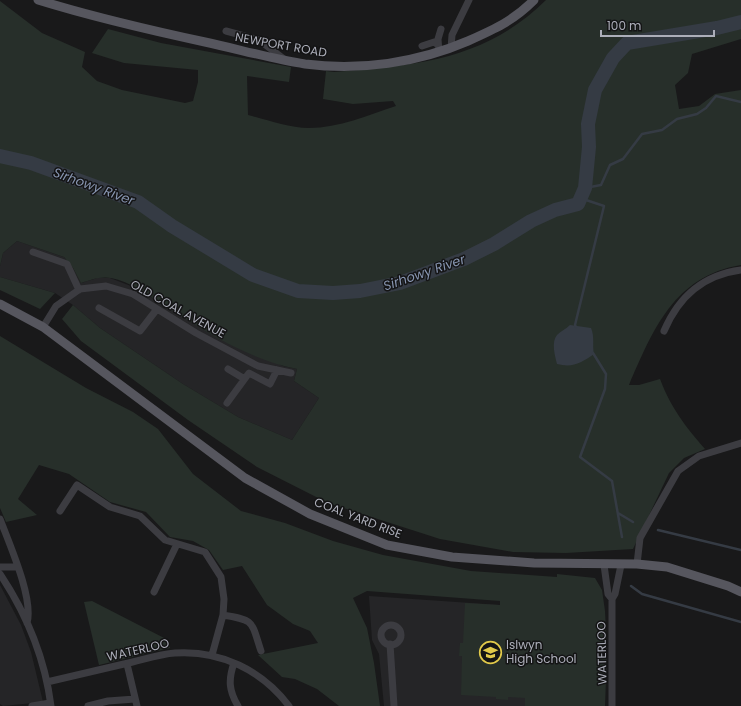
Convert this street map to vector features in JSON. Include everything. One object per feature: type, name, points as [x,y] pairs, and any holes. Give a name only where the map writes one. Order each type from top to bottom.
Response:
[{"type":"main road","name":"NEWPORT ROAD","points":[[38,0],[120,23],[305,64],[352,66],[409,60],[438,48],[451,48],[502,26],[522,12],[534,0]]},
{"type":"main road","name":"COAL YARD RISE","points":[[0,304],[43,327],[245,478],[310,514],[387,545],[452,558],[604,565],[637,564],[667,567],[728,586],[741,592]]},
{"type":"street","points":[[451,48],[452,35],[469,0]]},
{"type":"street","points":[[438,48],[442,29]]},
{"type":"street","points":[[226,31],[259,40],[284,59]]},
{"type":"street","points":[[422,46],[434,42],[438,48]]},
{"type":"street","points":[[34,252],[67,264],[78,290]]},
{"type":"street","points":[[664,331],[671,314],[685,296],[696,287],[715,276],[741,270]]},
{"type":"street","name":"OLD COAL AVENUE","points":[[43,327],[56,306],[78,290],[106,286],[133,294],[196,333],[258,366],[291,373]]},
{"type":"street","points":[[99,308],[140,331],[157,309]]},
{"type":"street","points":[[228,369],[243,378]]},
{"type":"street","points":[[227,403],[243,378],[249,373],[252,373],[270,384],[277,370]]},
{"type":"street","points":[[637,564],[640,538],[678,470],[699,456],[741,444]]},
{"type":"street","points":[[60,511],[77,485],[110,507],[140,516],[165,540],[205,552],[221,577],[224,599],[223,615],[212,655]]},
{"type":"street","points":[[1,522],[18,567],[28,607],[29,615],[27,623]]},
{"type":"street","points":[[154,592],[177,544]]},
{"type":"street","name":"WATERLOO","points":[[604,565],[608,594],[612,599]]},
{"type":"street","name":"WATERLOO","points":[[612,706],[612,599],[615,594],[621,565]]},
{"type":"street","points":[[0,567],[18,567]]},
{"type":"street","points":[[0,574],[27,623],[36,645],[47,682],[50,705],[32,706]]},
{"type":"street","points":[[223,615],[246,618],[253,626],[261,651]]},
{"type":"street","points":[[390,644],[394,706]]},
{"type":"street","name":"WATERLOO","points":[[47,682],[174,653],[212,655],[248,669],[266,681],[280,694],[289,706]]},
{"type":"street","points":[[234,663],[229,681],[231,695],[238,706]]},
{"type":"street","points":[[88,706],[108,701],[136,703],[127,664]]},
{"type":"shaded area","points":[[546,0],[741,0],[741,39],[692,54],[688,73],[675,85],[679,109],[699,106],[715,94],[741,90],[741,265],[718,271],[699,281],[682,293],[669,308],[657,326],[629,385],[639,385],[660,379],[679,416],[705,449],[684,458],[669,473],[633,549],[566,553],[513,552],[440,539],[328,503],[257,467],[188,420],[81,341],[62,319],[73,305],[100,328],[183,384],[238,417],[292,440],[319,398],[294,381],[297,369],[261,359],[228,344],[139,289],[125,282],[111,278],[103,278],[81,283],[73,268],[64,257],[17,241],[3,253],[0,266],[0,1],[42,33],[85,52],[82,67],[97,81],[122,90],[185,103],[193,101],[198,82],[198,70],[124,63],[92,53],[108,29],[161,43],[291,67],[289,82],[247,76],[248,115],[286,125],[309,128],[331,126],[396,106],[393,101],[353,104],[323,99],[326,71],[334,72],[421,62],[448,56],[473,48],[498,36],[522,20]]},
{"type":"shaded area","points":[[17,241],[64,257],[73,268],[81,283],[97,278],[110,278],[136,288],[165,306],[283,366],[297,369],[294,381],[319,398],[292,440],[238,417],[183,384],[100,328],[73,305],[55,293],[0,277],[0,266],[3,253]]},
{"type":"shaded area","points":[[0,277],[55,293],[40,309],[0,290]]},
{"type":"shaded area","points":[[570,325],[591,328],[594,354],[577,364],[557,364],[554,349],[555,338]]},
{"type":"shaded area","points":[[0,336],[86,388],[133,412],[158,429],[193,474],[241,511],[285,523],[333,541],[383,555],[471,571],[557,577],[557,574],[595,578],[602,590],[605,611],[607,652],[605,706],[525,706],[525,698],[508,697],[508,700],[496,699],[496,697],[461,695],[462,656],[459,656],[460,643],[463,643],[465,603],[500,605],[500,601],[367,591],[353,598],[367,628],[380,706],[339,706],[317,689],[295,679],[282,677],[258,655],[318,643],[310,631],[293,624],[267,605],[242,566],[223,570],[209,550],[193,541],[170,537],[146,512],[110,502],[69,474],[39,465],[18,499],[37,515],[6,522],[0,508]]},
{"type":"shaded area","points":[[0,585],[21,625],[31,652],[43,702],[3,706],[0,704]]},
{"type":"shaded area","name":"Islwyn High School","points":[[369,596],[500,605],[500,601],[592,706],[384,706],[379,654],[372,640]]},
{"type":"shaded area","points":[[92,601],[168,640],[170,648],[99,665],[84,602]]},
{"type":"waterway","name":"Sirhowy River","points":[[0,156],[31,163],[138,202],[172,226],[253,275],[298,291],[333,293],[360,291],[400,283],[464,259],[494,244],[531,221],[555,210],[578,204],[585,188],[589,147],[588,124],[595,90],[613,58],[627,43],[717,28],[741,22]]},
{"type":"waterway","points":[[585,188],[601,185],[610,165],[623,159],[642,134],[662,130],[677,119],[697,114],[706,108],[716,96],[741,102]]},
{"type":"waterway","points":[[576,327],[575,325],[604,206],[580,198]]},
{"type":"waterway","points":[[593,353],[606,374],[605,389],[580,457],[612,481],[622,537]]},
{"type":"waterway","points":[[618,513],[633,522]]},
{"type":"waterway","points":[[658,530],[741,550]]},
{"type":"waterway","points":[[631,586],[642,594],[741,622]]},
{"type":"place","name":"Islwyn High School","points":[[490,652]]}]
